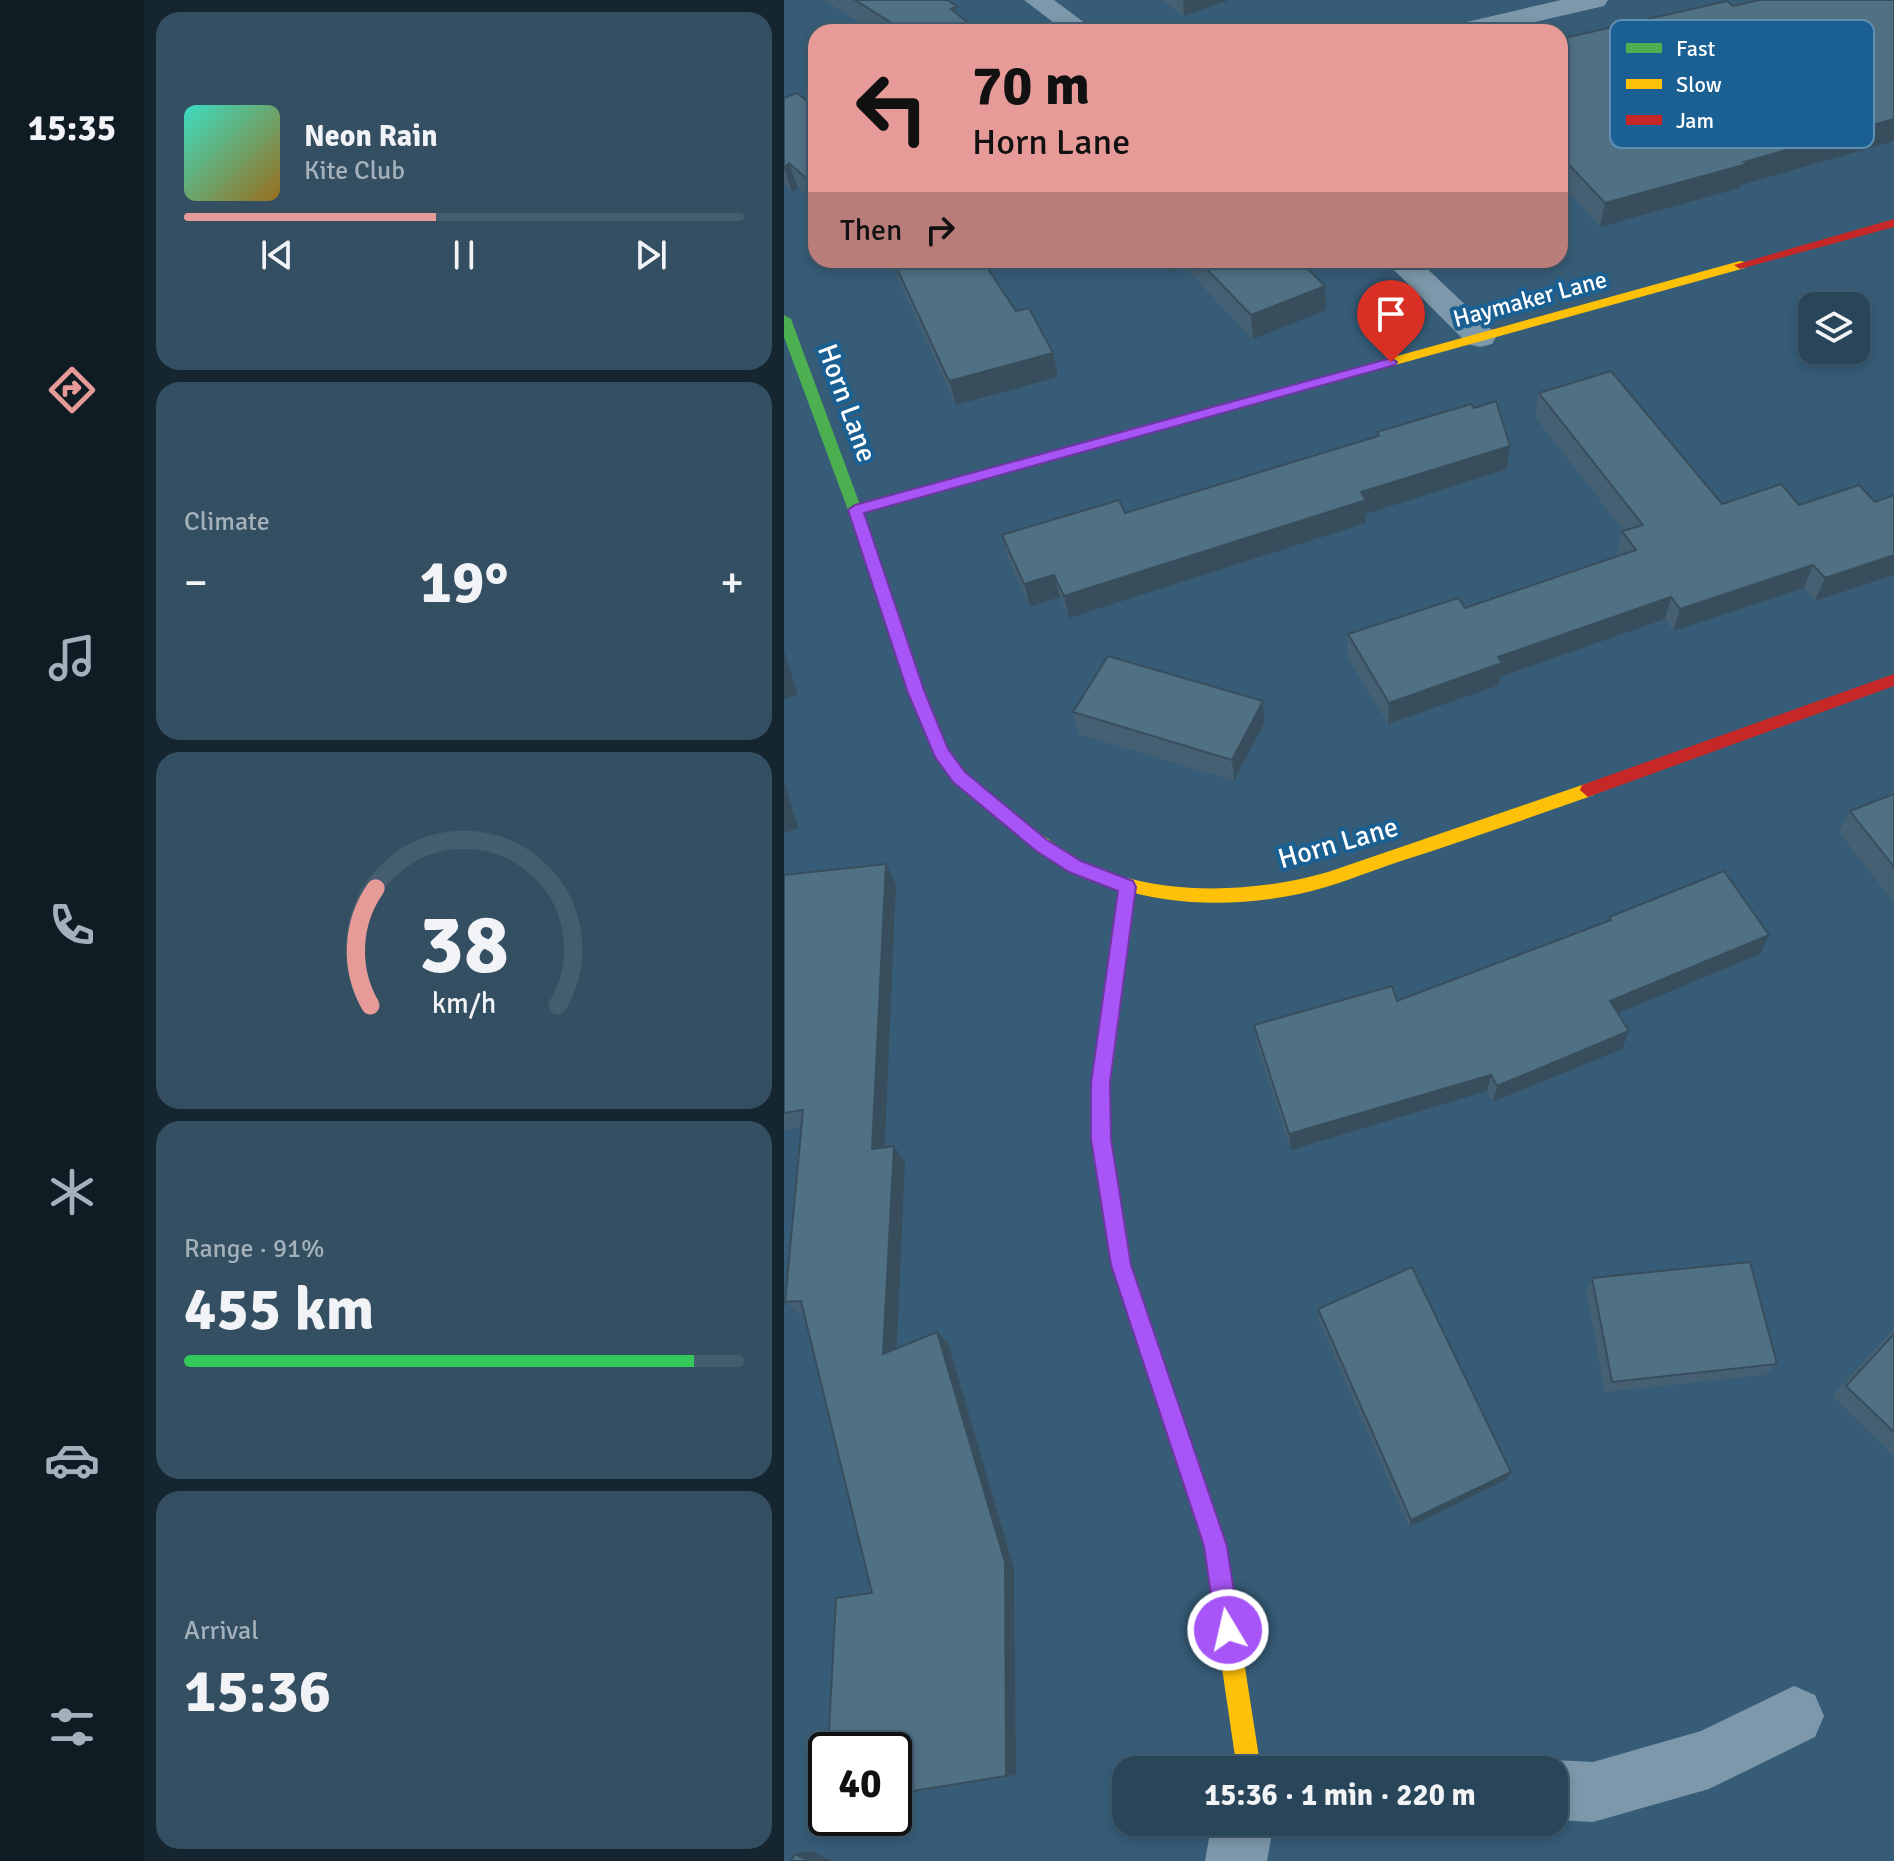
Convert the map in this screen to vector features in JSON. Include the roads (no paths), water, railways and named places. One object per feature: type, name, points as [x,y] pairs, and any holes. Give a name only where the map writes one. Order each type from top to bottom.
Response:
[{"type":"street","points":[[1037,0],[1072,24]]},
{"type":"street","points":[[1487,24],[1562,3],[1595,0]]},
{"type":"street","name":"Haymaker Lane","points":[[855,510],[1894,223]]},
{"type":"street","points":[[1408,268],[1480,337]]},
{"type":"street","name":"Horn Lane","points":[[784,319],[855,510],[917,693],[941,752],[959,777],[1041,845],[1075,866],[1127,887],[1187,897],[1289,889],[1472,832],[1894,680]]},
{"type":"street","points":[[1127,887],[1101,1083],[1101,1139],[1121,1265],[1215,1546],[1247,1756]]},
{"type":"street","points":[[1568,1791],[1593,1792],[1709,1759],[1794,1716]]},
{"type":"street","points":[[1236,1861],[1240,1836]]}]
